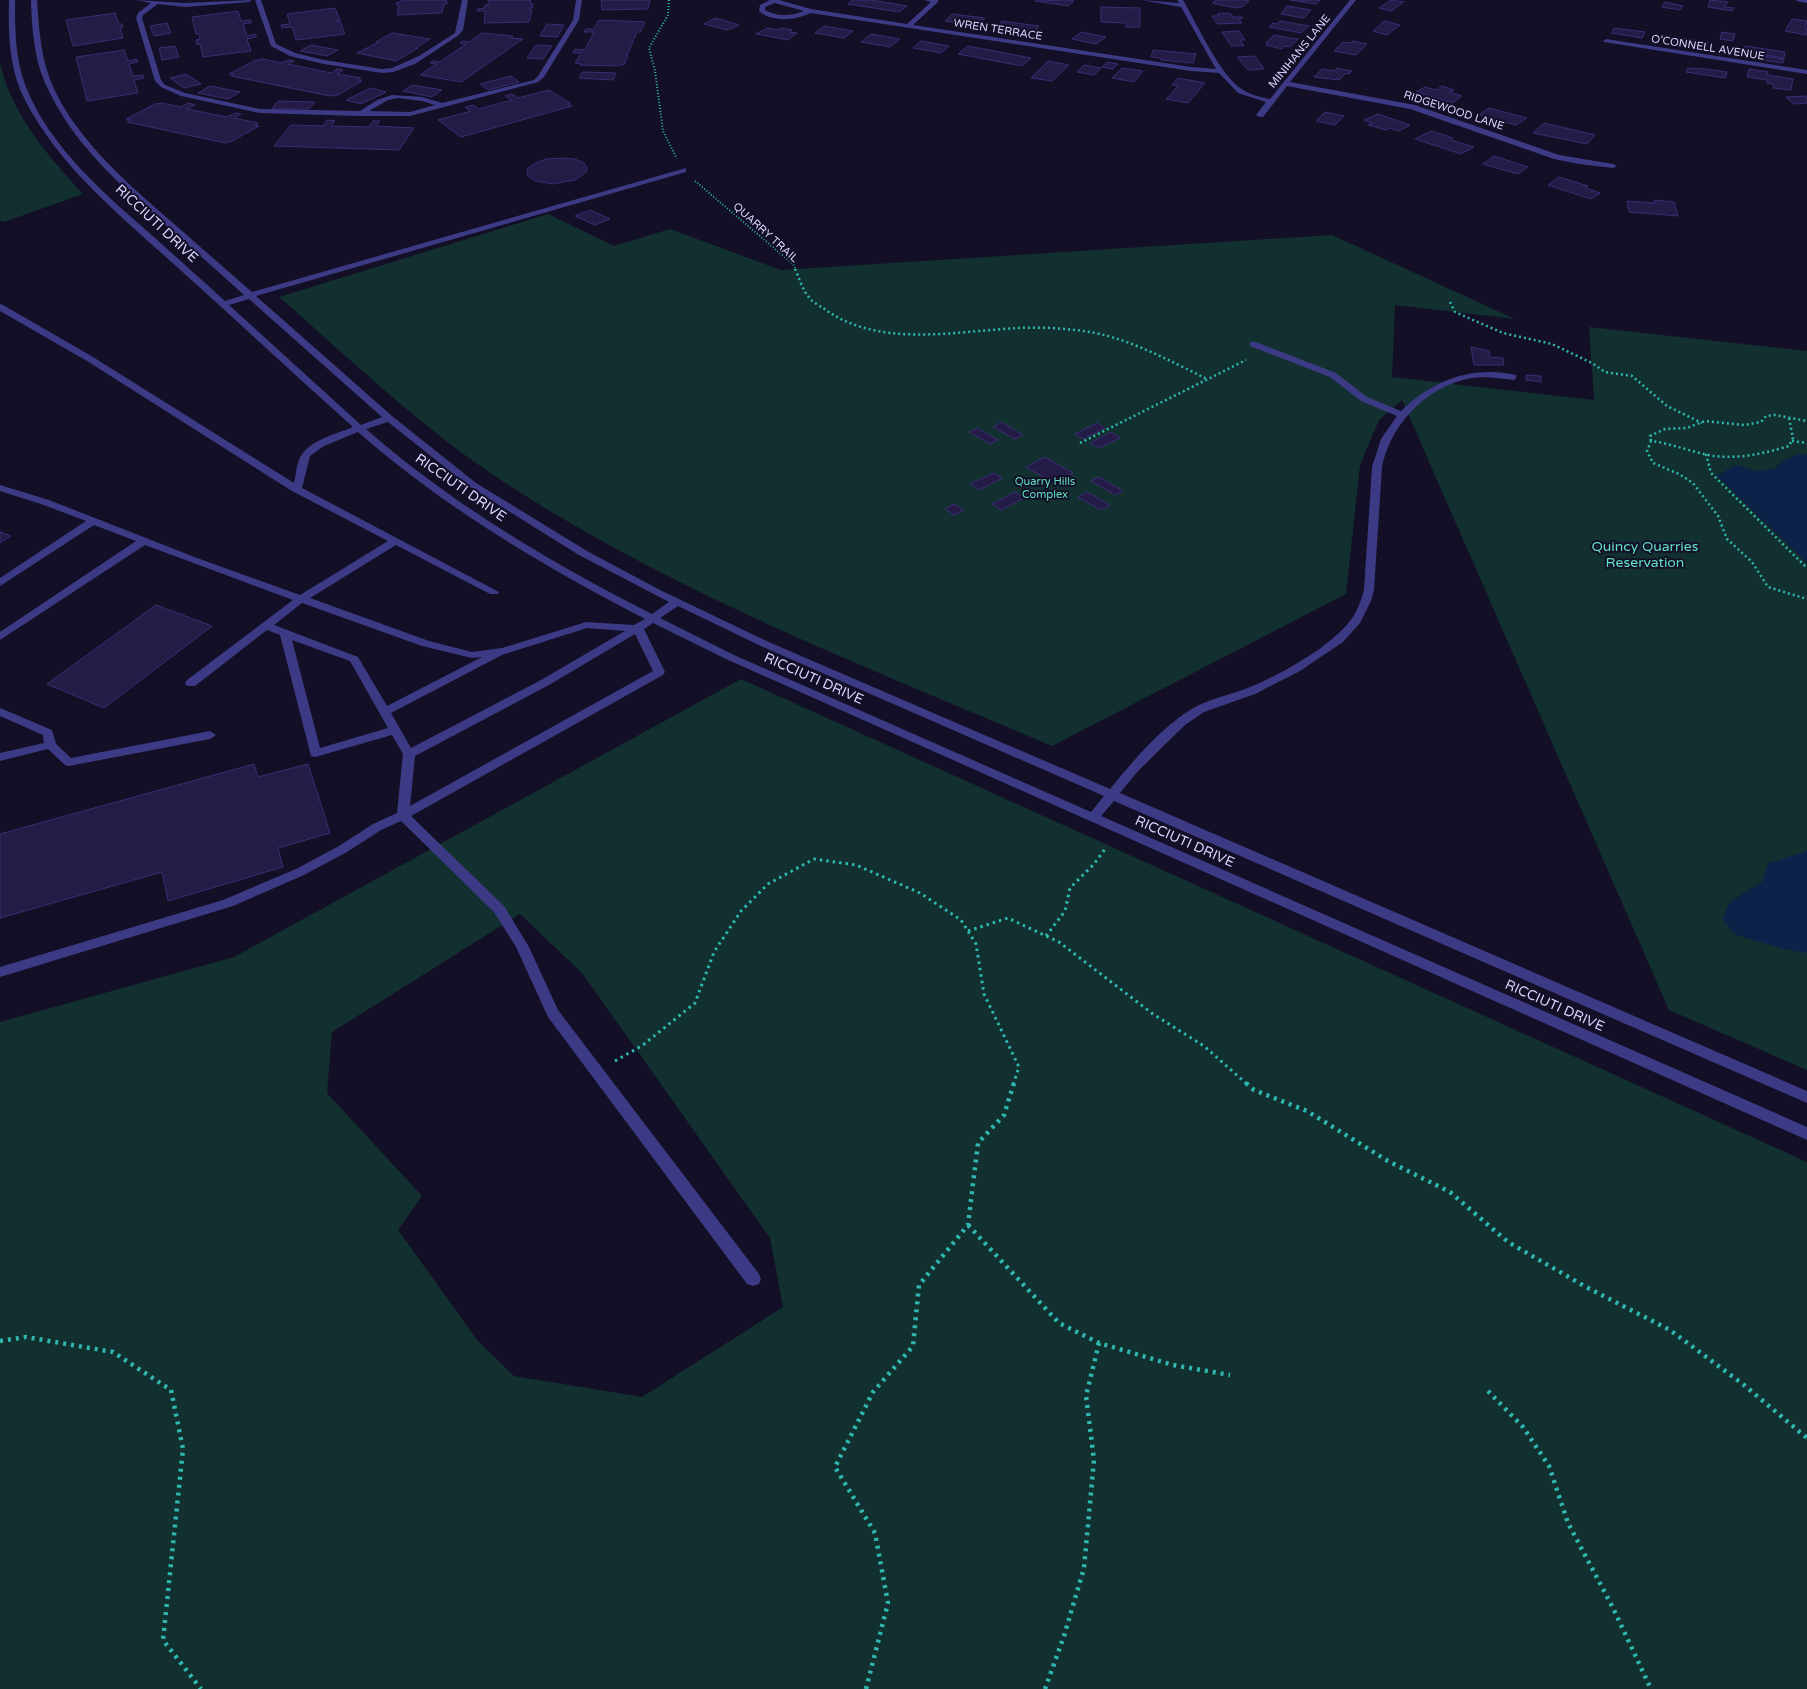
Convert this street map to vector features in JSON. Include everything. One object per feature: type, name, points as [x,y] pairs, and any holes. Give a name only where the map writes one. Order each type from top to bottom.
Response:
[{"type":"street","name":"RICCIUTI DRIVE","points":[[12,0],[11,40],[15,64],[24,88],[41,121],[68,156],[98,189],[360,429],[430,486],[478,519],[570,574],[653,619],[765,673],[1807,1134]]},
{"type":"street","name":"RICCIUTI DRIVE","points":[[34,0],[34,26],[40,61],[50,89],[70,123],[90,148],[121,181],[389,418],[457,473],[513,511],[583,553],[677,602],[767,645],[1807,1097]]},
{"type":"street","points":[[139,0],[185,5],[249,0]]},
{"type":"street","points":[[258,0],[273,46],[277,50],[293,56],[382,71],[410,65],[457,34],[460,30],[465,0]]},
{"type":"street","points":[[156,3],[140,14],[139,18],[158,81],[173,92],[272,112],[410,114],[528,84],[542,77],[576,20],[580,0]]},
{"type":"street","points":[[909,25],[936,1],[927,0]]},
{"type":"street","points":[[1144,0],[1182,3],[1233,86],[1241,92],[1271,101]]},
{"type":"street","name":"MINIHANS LANE","points":[[1260,115],[1353,0]]},
{"type":"street","points":[[1799,0],[1807,1]]},
{"type":"street","points":[[774,1],[762,6],[762,10],[771,16],[800,15],[811,11]]},
{"type":"street","name":"WREN TERRACE","points":[[774,1],[811,11],[1191,69],[1222,70]]},
{"type":"street","name":"O'CONNELL AVENUE","points":[[1606,41],[1807,72]]},
{"type":"street","name":"RIDGEWOOD LANE","points":[[1285,83],[1402,104],[1557,157],[1613,166]]},
{"type":"street","points":[[360,114],[381,99],[400,95],[432,101],[442,106]]},
{"type":"street","points":[[223,304],[683,170]]},
{"type":"street","points":[[0,306],[90,359],[296,489],[494,592]]},
{"type":"street","points":[[1253,344],[1333,375],[1364,399],[1402,415]]},
{"type":"street","points":[[1094,817],[1146,755],[1190,715],[1251,691],[1296,668],[1339,640],[1356,621],[1364,606],[1369,590],[1379,459],[1388,433],[1402,415],[1439,385],[1453,379],[1481,374],[1513,377]]},
{"type":"street","points":[[296,489],[299,484],[304,460],[311,451],[389,418]]},
{"type":"street","points":[[0,488],[38,500],[144,541],[426,644],[472,655],[503,651]]},
{"type":"street","points":[[0,583],[93,521]]},
{"type":"street","points":[[0,637],[144,541]]},
{"type":"street","points":[[191,683],[301,599],[395,541]]},
{"type":"street","points":[[409,754],[638,629],[677,602]]},
{"type":"street","points":[[385,712],[503,651],[586,625],[638,629]]},
{"type":"street","points":[[266,626],[354,659],[409,754],[403,815]]},
{"type":"street","points":[[0,972],[180,919],[236,900],[300,872],[343,849],[377,827],[403,815],[659,672],[638,629]]},
{"type":"street","points":[[285,633],[315,753],[395,730]]},
{"type":"street","points":[[0,712],[48,733],[50,745],[68,762],[210,736]]},
{"type":"street","points":[[0,757],[50,745]]},
{"type":"street","points":[[403,815],[510,922],[553,1013],[753,1279]]},
{"type":"path","name":"QUARRY TRAIL","points":[[669,0],[668,15],[649,48],[655,71],[663,131],[683,170],[793,264],[808,297],[838,319],[887,333],[917,334],[1020,328],[1054,328],[1086,331],[1121,341],[1159,356],[1207,380]]},
{"type":"path","points":[[1450,302],[1455,312],[1503,333],[1552,344],[1592,363],[1605,372],[1632,376],[1667,406],[1702,423]]},
{"type":"path","points":[[1080,443],[1240,364],[1264,348]]},
{"type":"path","points":[[1807,421],[1775,415],[1766,416],[1761,422],[1745,424],[1706,422],[1687,428],[1665,429],[1650,436],[1651,441],[1647,451],[1653,463],[1679,474],[1693,483],[1718,516],[1727,539],[1752,562],[1768,587],[1807,599]]},
{"type":"path","points":[[1651,441],[1668,443],[1706,454],[1750,456],[1789,446],[1793,438],[1790,418]]},
{"type":"path","points":[[1792,441],[1807,443]]},
{"type":"path","points":[[1706,454],[1711,473],[1807,568]]},
{"type":"path","points":[[1046,936],[1065,912],[1070,888],[1094,864],[1105,849]]},
{"type":"path","points":[[596,1072],[643,1045],[695,1003],[714,952],[741,911],[768,884],[814,859],[856,865],[920,893],[960,920],[976,944],[984,994],[1019,1067],[1004,1115],[978,1143],[968,1224],[919,1285],[913,1346],[873,1392],[835,1467],[875,1534],[888,1603],[866,1689]]},
{"type":"path","points":[[968,931],[1008,918],[1059,942],[1153,1014],[1204,1046],[1254,1090],[1307,1112],[1388,1161],[1450,1192],[1508,1242],[1586,1287],[1670,1330],[1744,1385],[1807,1438]]},
{"type":"path","points":[[968,1224],[1059,1323],[1099,1343],[1174,1365],[1230,1376]]},
{"type":"path","points":[[0,1341],[26,1337],[113,1352],[171,1390],[183,1449],[163,1640],[201,1689]]},
{"type":"path","points":[[1045,1689],[1064,1636],[1084,1568],[1094,1460],[1086,1396],[1099,1343]]},
{"type":"path","points":[[1488,1390],[1523,1427],[1549,1466],[1568,1523],[1613,1608],[1651,1689]]},
{"type":"green space","points":[[0,63],[13,100],[22,117],[45,150],[83,194],[4,222],[0,220]]},
{"type":"green space","name":"Quarry Hills Complex","points":[[548,214],[614,246],[670,229],[781,270],[1332,235],[1515,319],[1395,305],[1392,377],[1594,400],[1589,327],[1807,351],[1807,1070],[1669,1010],[1402,400],[1379,420],[1360,465],[1346,594],[1052,746],[767,624],[697,591],[561,517],[495,476],[438,435],[279,297]]},
{"type":"green space","points":[[741,679],[1807,1162],[1807,1689],[0,1689],[0,1022],[234,957]],"holes":[[[520,914],[582,973],[770,1238],[783,1307],[642,1397],[514,1376],[478,1341],[398,1230],[422,1196],[327,1093],[332,1032]]]},
{"type":"water","points":[[1799,454],[1807,455],[1807,563],[1717,476],[1736,465],[1756,471],[1774,469],[1783,461]]},
{"type":"water","points":[[1807,850],[1807,953],[1784,949],[1736,935],[1722,919],[1730,902],[1763,881],[1768,863]]},
{"type":"building","points":[[401,0],[445,0],[447,4],[444,4],[442,13],[397,15],[399,5],[396,5]]},
{"type":"building","points":[[489,0],[531,0],[530,4],[533,4],[532,8],[529,8],[532,10],[529,22],[484,23],[485,11],[478,11],[477,9],[485,8],[485,5],[489,4]]},
{"type":"building","points":[[601,0],[650,0],[648,9],[602,10]]},
{"type":"building","points":[[852,0],[872,0],[907,6],[899,12],[848,4]]},
{"type":"building","points":[[1216,0],[1249,1],[1242,7],[1236,8],[1212,3]]},
{"type":"building","points":[[1290,0],[1320,0],[1316,4]]},
{"type":"building","points":[[1391,0],[1404,2],[1391,11],[1379,8]]},
{"type":"building","points":[[1710,0],[1728,2],[1724,7],[1734,8],[1732,11],[1708,7]]},
{"type":"building","points":[[1035,1],[1074,1],[1068,6]]},
{"type":"building","points":[[1665,2],[1683,6],[1680,10],[1662,7]]},
{"type":"building","points":[[1287,6],[1311,10],[1304,18],[1281,14]]},
{"type":"building","points":[[1101,7],[1140,8],[1140,27],[1126,27],[1126,23],[1101,22]]},
{"type":"building","points":[[335,8],[340,20],[337,20],[337,22],[340,21],[345,34],[296,40],[292,27],[282,28],[281,25],[290,24],[287,14]]},
{"type":"building","points":[[238,11],[241,21],[251,20],[251,23],[243,24],[247,36],[256,34],[256,37],[247,39],[251,51],[203,57],[200,44],[197,45],[196,40],[200,39],[199,34],[196,34],[192,17]]},
{"type":"building","points":[[115,13],[119,24],[122,24],[123,27],[120,27],[123,38],[73,46],[66,20]]},
{"type":"building","points":[[1230,13],[1233,17],[1242,17],[1239,19],[1242,23],[1217,24],[1212,16],[1219,16],[1217,14]]},
{"type":"building","points":[[952,14],[985,18],[978,25],[945,21]]},
{"type":"building","points":[[716,18],[739,25],[727,30],[704,24]]},
{"type":"building","points":[[1792,19],[1807,21],[1805,28],[1807,28],[1807,35],[1785,31]]},
{"type":"building","points":[[598,21],[645,22],[640,32],[637,32],[628,53],[625,55],[628,55],[624,65],[580,65],[575,63],[581,53],[573,53],[575,49],[585,50],[594,32],[584,32],[586,29],[594,29]]},
{"type":"building","points":[[1002,21],[1039,26],[1035,31],[996,28]]},
{"type":"building","points":[[1280,21],[1309,26],[1301,33],[1269,27],[1273,23],[1277,24]]},
{"type":"building","points":[[1384,21],[1400,25],[1387,35],[1373,31]]},
{"type":"building","points":[[167,23],[171,33],[154,36],[150,26]]},
{"type":"building","points":[[547,24],[564,25],[557,37],[540,36]]},
{"type":"building","points":[[824,26],[853,31],[844,38],[815,33]]},
{"type":"building","points":[[768,28],[778,30],[781,28],[797,33],[788,40],[756,34]]},
{"type":"building","points":[[1614,28],[1645,32],[1642,38],[1612,33]]},
{"type":"building","points":[[1239,31],[1245,40],[1240,40],[1244,46],[1231,46],[1222,32]]},
{"type":"building","points":[[1081,32],[1106,37],[1096,44],[1072,39]]},
{"type":"building","points":[[1722,32],[1735,34],[1733,41],[1720,39]]},
{"type":"building","points":[[392,33],[430,39],[396,61],[357,53],[379,42],[376,42]]},
{"type":"building","points":[[482,33],[513,36],[511,38],[523,39],[461,82],[420,75],[436,64],[430,63],[433,61],[440,62],[466,44],[460,43],[463,41],[469,42]]},
{"type":"building","points":[[871,34],[900,39],[890,47],[861,42]]},
{"type":"building","points":[[1274,35],[1298,39],[1290,47],[1285,46],[1282,49],[1266,45]]},
{"type":"building","points":[[1675,37],[1708,42],[1706,48],[1673,43]]},
{"type":"building","points":[[921,41],[949,46],[941,53],[913,48]]},
{"type":"building","points":[[1353,41],[1367,44],[1356,55],[1334,51],[1343,42],[1351,43]]},
{"type":"building","points":[[311,45],[338,50],[327,56],[300,51]]},
{"type":"building","points":[[536,45],[552,46],[543,59],[527,58]]},
{"type":"building","points":[[175,46],[179,57],[162,60],[159,48]]},
{"type":"building","points":[[968,46],[1031,58],[1022,66],[958,54]]},
{"type":"building","points":[[1745,46],[1785,52],[1784,58],[1744,52]]},
{"type":"building","points":[[124,50],[128,61],[137,59],[138,62],[129,64],[133,76],[143,75],[144,78],[134,80],[138,93],[87,101],[76,57]]},
{"type":"building","points":[[1153,50],[1196,54],[1193,63],[1161,60],[1161,58],[1151,57]]},
{"type":"building","points":[[1255,56],[1264,69],[1248,70],[1237,57]]},
{"type":"building","points":[[1763,56],[1784,59],[1783,63],[1761,60]]},
{"type":"building","points":[[262,59],[282,63],[289,60],[294,61],[288,64],[331,73],[337,69],[343,70],[337,74],[361,78],[358,80],[362,81],[338,95],[330,96],[231,76],[234,74],[229,74]]},
{"type":"building","points":[[1048,61],[1069,65],[1052,81],[1031,78]]},
{"type":"building","points":[[1107,62],[1118,64],[1113,69],[1102,67]]},
{"type":"building","points":[[1084,65],[1101,68],[1094,75],[1077,72]]},
{"type":"building","points":[[1122,68],[1143,71],[1134,82],[1112,78]]},
{"type":"building","points":[[1337,68],[1352,71],[1349,74],[1346,73],[1339,80],[1314,77],[1322,69],[1335,71]]},
{"type":"building","points":[[1688,68],[1727,72],[1725,78],[1686,72]]},
{"type":"building","points":[[1749,69],[1768,72],[1767,75],[1793,79],[1791,90],[1773,88],[1774,85],[1767,83],[1767,80],[1747,77]]},
{"type":"building","points":[[583,72],[616,73],[613,80],[579,78]]},
{"type":"building","points":[[186,74],[201,84],[184,88],[170,78]]},
{"type":"building","points":[[511,76],[519,82],[488,90],[480,84]]},
{"type":"building","points":[[1178,78],[1205,83],[1188,103],[1166,99],[1178,86],[1172,85]]},
{"type":"building","points":[[413,85],[442,90],[432,97],[403,91]]},
{"type":"building","points":[[210,86],[240,92],[228,99],[198,93]]},
{"type":"building","points":[[1442,86],[1454,90],[1449,92],[1462,96],[1452,103],[1416,92],[1425,87],[1436,90]]},
{"type":"building","points":[[371,88],[386,92],[361,104],[346,100]]},
{"type":"building","points":[[549,90],[572,106],[461,137],[438,120],[471,111],[465,107],[473,105],[479,109],[512,100],[505,96],[512,94],[518,98]]},
{"type":"building","points":[[1807,96],[1807,103],[1794,104],[1786,97]]},
{"type":"building","points":[[278,101],[315,102],[309,109],[272,109]]},
{"type":"building","points":[[162,103],[181,107],[188,103],[195,105],[187,109],[227,117],[235,113],[241,114],[234,118],[258,123],[255,125],[259,126],[225,143],[127,122],[131,120],[126,119],[155,104]]},
{"type":"building","points":[[1489,108],[1527,118],[1516,125],[1479,115]]},
{"type":"building","points":[[1325,112],[1344,116],[1335,125],[1316,121]]},
{"type":"building","points":[[1378,114],[1410,125],[1399,131],[1390,128],[1386,130],[1368,125],[1372,123],[1364,120]]},
{"type":"building","points":[[327,120],[335,121],[331,126],[369,127],[373,121],[380,121],[376,126],[414,128],[399,150],[274,146],[291,125],[323,126]]},
{"type":"building","points":[[1544,123],[1595,135],[1587,144],[1533,133]]},
{"type":"building","points":[[1431,131],[1474,147],[1461,154],[1415,139]]},
{"type":"building","points":[[1494,156],[1528,167],[1518,174],[1483,164]]},
{"type":"building","points":[[546,159],[575,159],[584,163],[587,168],[586,172],[575,180],[553,184],[535,181],[527,175],[528,168],[536,163]]},
{"type":"building","points":[[1559,177],[1588,186],[1585,188],[1600,193],[1591,199],[1548,185]]},
{"type":"building","points":[[1654,200],[1674,202],[1678,216],[1629,212],[1627,201],[1655,203]]},
{"type":"building","points":[[590,210],[610,219],[595,225],[575,216]]},
{"type":"building","points":[[1471,347],[1489,351],[1490,357],[1503,358],[1504,365],[1474,365]]},
{"type":"building","points":[[1526,375],[1541,376],[1541,382],[1526,380]]},
{"type":"building","points":[[1001,422],[1023,435],[1015,439],[993,427]]},
{"type":"building","points":[[1097,423],[1105,428],[1083,439],[1075,434]]},
{"type":"building","points":[[977,428],[998,440],[990,444],[969,432]]},
{"type":"building","points":[[1111,432],[1120,438],[1099,448],[1090,443]]},
{"type":"building","points":[[1045,457],[1073,473],[1053,483],[1026,467]]},
{"type":"building","points":[[994,473],[1002,478],[979,490],[970,484]]},
{"type":"building","points":[[1099,477],[1123,491],[1115,495],[1091,481]]},
{"type":"building","points":[[1015,492],[1024,498],[1001,510],[992,504]]},
{"type":"building","points":[[1087,492],[1110,505],[1101,510],[1078,497]]},
{"type":"building","points":[[954,504],[964,510],[954,515],[945,509]]},
{"type":"building","points":[[0,532],[11,536],[0,543]]},
{"type":"building","points":[[156,605],[212,626],[104,708],[47,684]]},
{"type":"building","points":[[254,764],[258,777],[308,764],[330,833],[278,848],[283,867],[168,901],[162,872],[0,918],[0,834]]},
{"type":"park label","name":"Quincy Quarries Reservation","points":[[1645,554]]}]
